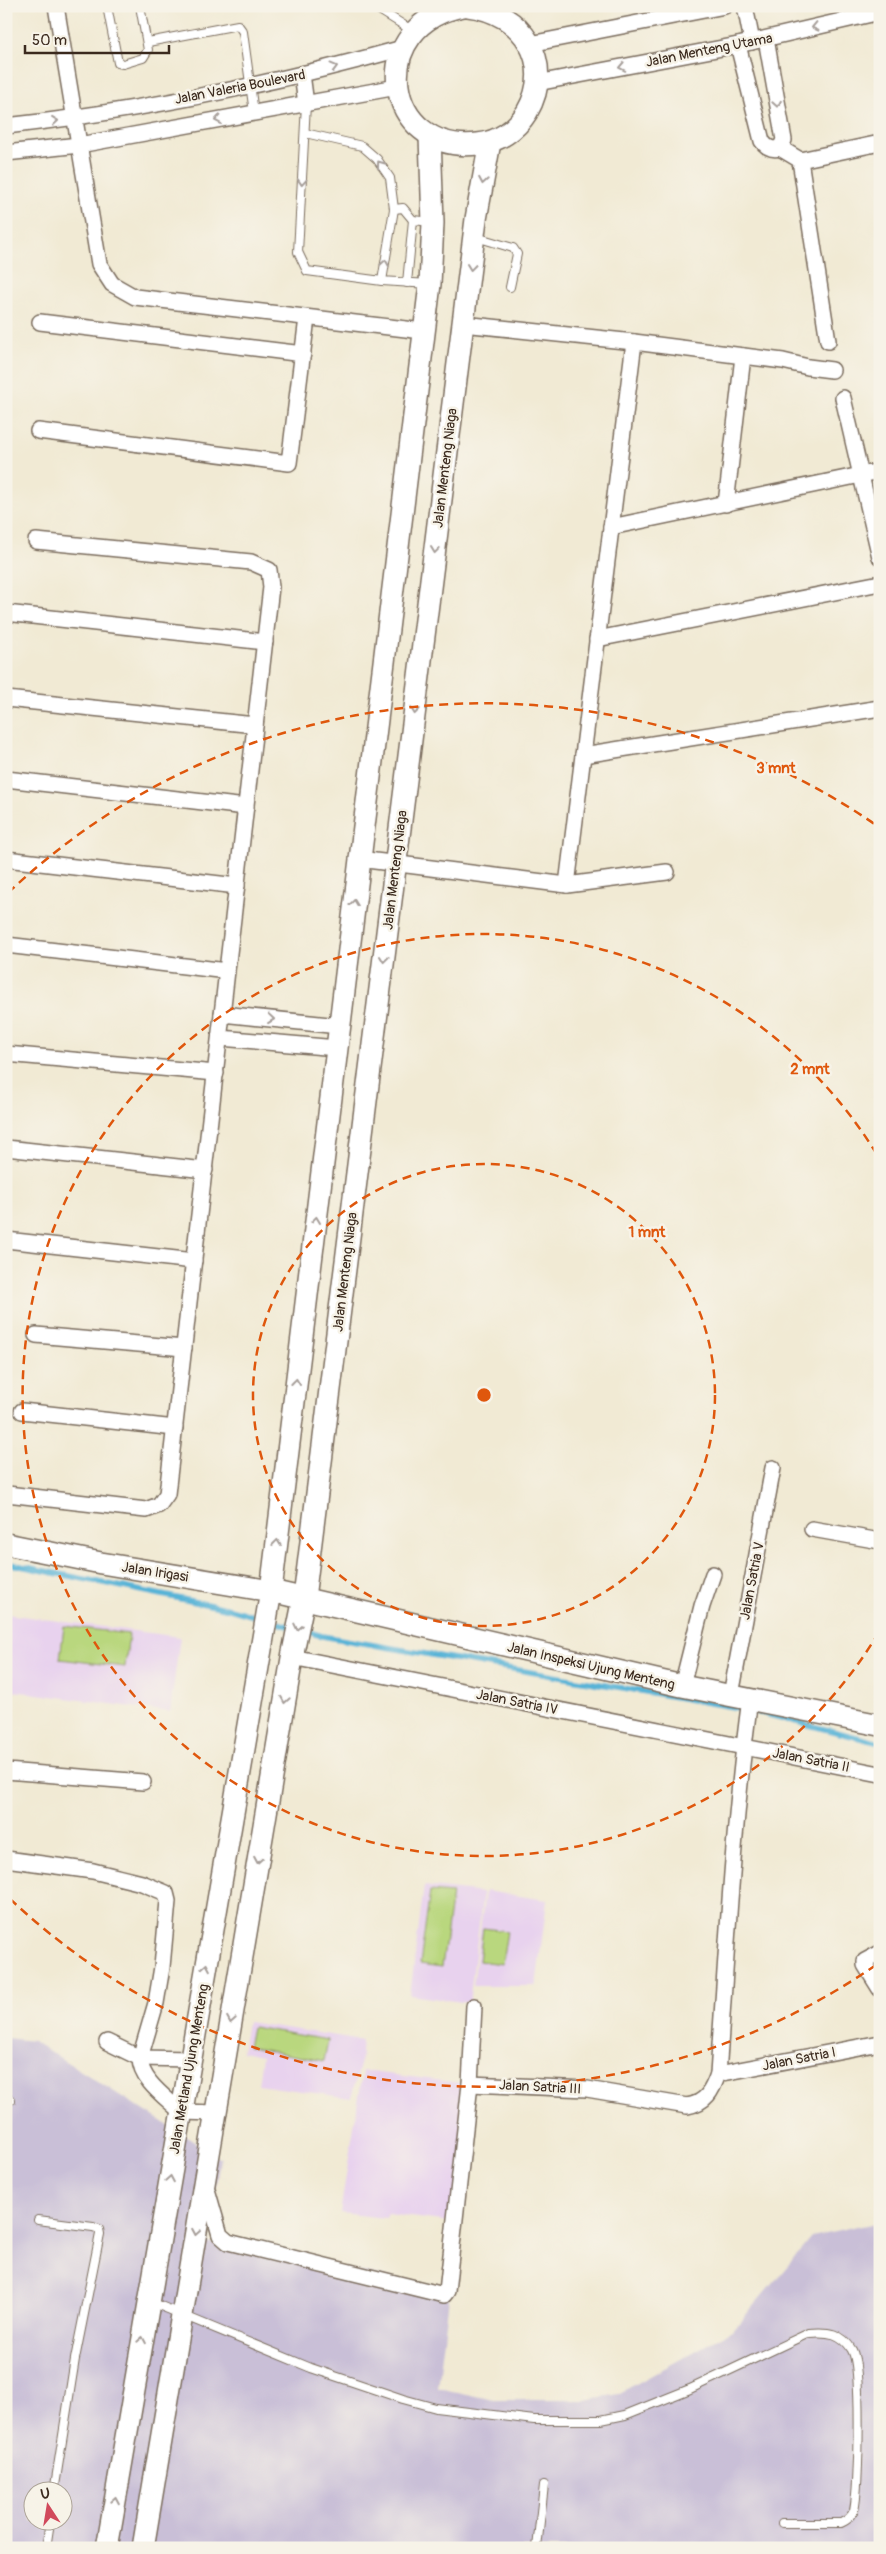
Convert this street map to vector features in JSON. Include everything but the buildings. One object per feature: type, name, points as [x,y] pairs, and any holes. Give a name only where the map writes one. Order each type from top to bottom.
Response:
[{"type":"street","points":[[56,6],[99,264],[112,284],[135,297],[423,332]]},
{"type":"street","points":[[464,6],[446,9],[417,26],[397,67],[397,87],[403,106],[415,123],[430,136],[460,146],[490,142],[508,133],[523,119],[533,102],[538,83],[537,63],[530,44],[519,28],[503,16],[485,8],[468,6]]},
{"type":"street","points":[[530,44],[725,6]]},
{"type":"street","points":[[745,6],[752,42],[748,80],[762,141],[769,148],[780,148],[800,160],[880,143]]},
{"type":"street","name":"Jalan Menteng Utama","points":[[538,83],[752,42],[880,12]]},
{"type":"street","name":"Jalan Valeria Boulevard","points":[[6,126],[75,119],[250,86],[302,74],[417,26]]},
{"type":"street","points":[[752,42],[772,74],[784,140],[780,148]]},
{"type":"street","points":[[302,74],[306,104]]},
{"type":"street","points":[[748,80],[772,74]]},
{"type":"street","name":"Jalan Valeria Boulevard","points":[[6,153],[79,145],[397,87]]},
{"type":"street","points":[[270,1593],[430,284],[423,221],[430,136]]},
{"type":"street","name":"Jalan Menteng Niaga","points":[[304,1601],[474,237],[490,142]]},
{"type":"street","points":[[800,160],[828,341]]},
{"type":"street","points":[[38,431],[289,463],[307,318]]},
{"type":"street","points":[[40,322],[303,354]]},
{"type":"street","points":[[464,324],[634,342],[832,370]]},
{"type":"street","points":[[567,885],[634,342]]},
{"type":"street","points":[[726,504],[743,356]]},
{"type":"street","points":[[843,398],[880,557]]},
{"type":"street","points":[[611,527],[880,471]]},
{"type":"street","points":[[7,1494],[146,1510],[159,1505],[167,1494],[271,586],[269,570],[251,562],[36,541]]},
{"type":"street","points":[[597,639],[880,584]]},
{"type":"street","points":[[6,614],[265,642]]},
{"type":"street","points":[[6,699],[255,725]]},
{"type":"street","points":[[583,754],[880,708]]},
{"type":"street","points":[[6,779],[246,806]]},
{"type":"street","points":[[6,859],[237,886]]},
{"type":"street","points":[[359,859],[567,885],[667,872]]},
{"type":"street","points":[[6,945],[227,971]]},
{"type":"street","points":[[222,1014],[339,1026]]},
{"type":"street","points":[[220,1038],[337,1048]]},
{"type":"street","points":[[6,1054],[216,1073]]},
{"type":"street","points":[[6,1148],[205,1170]]},
{"type":"street","points":[[6,1240],[194,1261]]},
{"type":"street","points":[[36,1335],[184,1348]]},
{"type":"street","points":[[22,1411],[175,1428]]},
{"type":"street","name":"Jalan Satria V","points":[[743,1702],[773,1468]]},
{"type":"street","points":[[812,1529],[880,1541]]},
{"type":"street","name":"Jalan Irigasi","points":[[6,1544],[304,1601]]},
{"type":"street","points":[[682,1686],[702,1606],[713,1574]]},
{"type":"street","name":"Jalan Metland Ujung Menteng","points":[[107,2548],[270,1593]]},
{"type":"street","points":[[143,2548],[292,1654],[304,1601]]},
{"type":"street","name":"Jalan Inspeksi Ujung Menteng","points":[[304,1601],[682,1686],[743,1702],[880,1726]]},
{"type":"street","name":"Jalan Satria IV","points":[[292,1654],[744,1743]]},
{"type":"street","name":"Jalan Satria III","points":[[470,2084],[587,2089],[687,2106],[705,2100],[718,2074],[744,1743],[743,1702]]},
{"type":"street","name":"Jalan Satria II","points":[[744,1743],[880,1774]]},
{"type":"street","points":[[6,1771],[143,1782]]},
{"type":"street","points":[[6,1859],[93,1871],[142,1883],[166,1893],[168,1901],[162,1967],[156,2003],[140,2058],[140,2065],[150,2081],[181,2112],[216,2113]]},
{"type":"street","points":[[880,1953],[865,1961],[865,1965],[880,1989]]},
{"type":"street","points":[[204,2181],[220,2235],[228,2242],[444,2295],[447,2291],[470,2084],[474,2006]]},
{"type":"street","points":[[107,2042],[140,2058],[191,2059]]},
{"type":"street","name":"Jalan Satria I","points":[[718,2074],[880,2044]]},
{"type":"lane","points":[[107,6],[118,63],[123,64],[143,58],[148,50],[140,6]]},
{"type":"lane","points":[[373,6],[417,26]]},
{"type":"lane","points":[[148,42],[238,25],[243,32],[254,113]]},
{"type":"lane","points":[[306,104],[298,252],[307,271],[382,281],[430,284]]},
{"type":"lane","points":[[305,133],[362,146],[377,159],[390,178],[394,209],[382,281]]},
{"type":"lane","points":[[394,209],[403,208],[423,221],[407,283]]},
{"type":"lane","points":[[474,237],[514,248],[517,254],[510,287]]},
{"type":"lane","points":[[38,2220],[93,2227],[99,2229],[100,2234],[75,2359],[56,2482]]},
{"type":"lane","points":[[149,2301],[311,2368],[403,2399],[436,2408],[534,2420],[601,2420],[625,2415],[690,2390],[810,2334],[824,2331],[838,2335],[853,2352],[856,2369],[858,2473],[853,2512],[849,2518],[841,2523],[782,2523]]},
{"type":"lane","points":[[537,2548],[544,2485]]},
{"type":"lane","points":[[46,2548],[48,2532]]},
{"type":"shaded area","points":[[6,1614],[180,1637],[170,1712],[6,1690]]},
{"type":"shaded area","points":[[424,1886],[483,1893],[469,2003],[410,1995]]},
{"type":"shaded area","points":[[485,1891],[547,1900],[536,1986],[473,1986]]},
{"type":"shaded area","points":[[247,2022],[362,2040],[360,2065],[351,2098],[258,2085],[262,2056],[242,2052]]},
{"type":"shaded area","points":[[6,2038],[33,2041],[220,2158],[208,2243],[450,2289],[438,2388],[494,2400],[585,2400],[618,2394],[733,2330],[812,2237],[880,2222],[880,2548],[6,2548]]},
{"type":"shaded area","points":[[363,2071],[468,2084],[457,2223],[387,2214],[385,2218],[340,2213]]},
{"type":"green space","points":[[64,1626],[129,1634],[125,1667],[60,1659]]},
{"type":"green space","points":[[430,1891],[452,1893],[442,1967],[420,1964]]},
{"type":"green space","points":[[483,1928],[507,1931],[502,1964],[479,1961]]},
{"type":"green space","points":[[252,2027],[328,2040],[324,2061],[248,2047]]},
{"type":"waterway","points":[[6,1563],[230,1609],[322,1636],[745,1709],[880,1743]]}]
